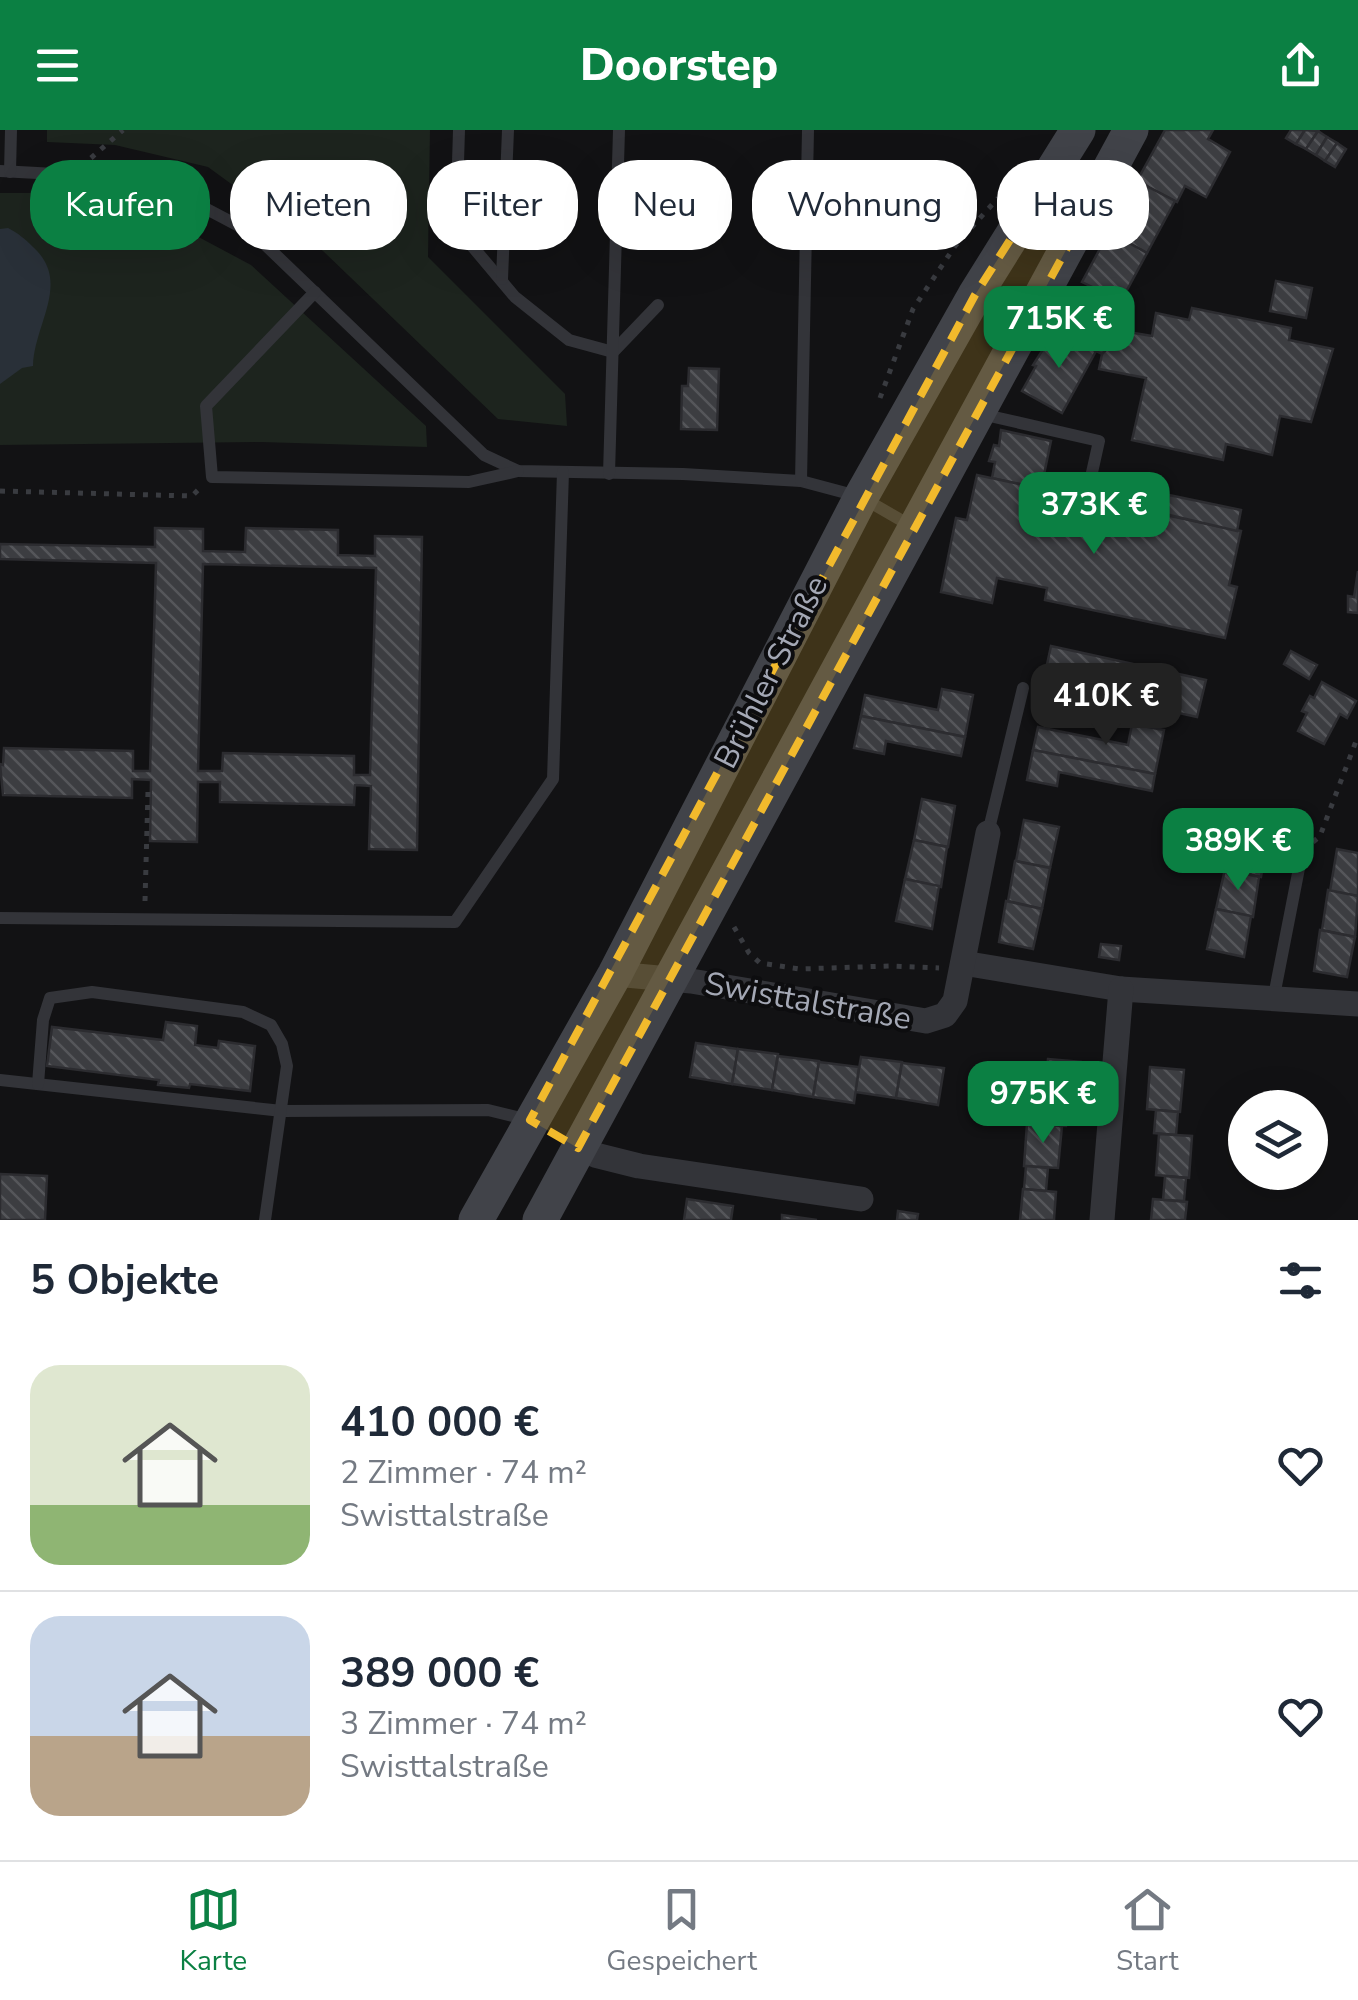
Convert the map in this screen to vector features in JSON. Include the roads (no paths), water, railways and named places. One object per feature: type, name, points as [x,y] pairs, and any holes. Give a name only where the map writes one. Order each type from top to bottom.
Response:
[{"type":"main road","name":"Brühler Straße","points":[[1060,160],[1078,130]]},
{"type":"main road","name":"Brühler Straße","points":[[1115,160],[1131,130]]},
{"type":"main road","name":"Brühler Straße","points":[[476,1220],[616,974],[861,497],[1004,250]]},
{"type":"main road","name":"Brühler Straße","points":[[540,1220],[1067,250]]},
{"type":"main road","points":[[530,1120],[578,1148]]},
{"type":"street","name":"Swisttalstraße","points":[[616,974],[926,1021],[944,1015],[955,1001],[988,833]]},
{"type":"street","points":[[962,966],[1122,989],[1358,1004]]},
{"type":"street","points":[[1102,1220],[1122,989]]},
{"type":"street","points":[[578,1148],[639,1166],[861,1199]]},
{"type":"lane","points":[[12,130],[5,172],[88,176],[182,196],[254,234],[484,455],[518,471]]},
{"type":"lane","points":[[459,130],[456,228],[515,296],[569,340],[613,352]]},
{"type":"lane","points":[[502,279],[508,130]]},
{"type":"lane","points":[[609,474],[620,130]]},
{"type":"lane","points":[[801,481],[808,130]]},
{"type":"lane","points":[[315,292],[206,406],[212,477],[468,482],[518,471],[801,481],[861,497],[916,528]]},
{"type":"lane","points":[[613,352],[658,305]]},
{"type":"lane","points":[[979,413],[1098,440],[1089,486]]},
{"type":"lane","points":[[0,918],[455,922],[553,779],[563,472]]},
{"type":"lane","name":"Swisttalstraße","points":[[988,833],[1023,688]]},
{"type":"lane","points":[[1274,1001],[1302,853]]},
{"type":"lane","points":[[38,1084],[50,998],[92,992],[243,1012],[271,1025],[282,1044],[286,1066],[265,1220]]},
{"type":"lane","points":[[0,1080],[282,1112],[488,1110],[530,1120]]}]
